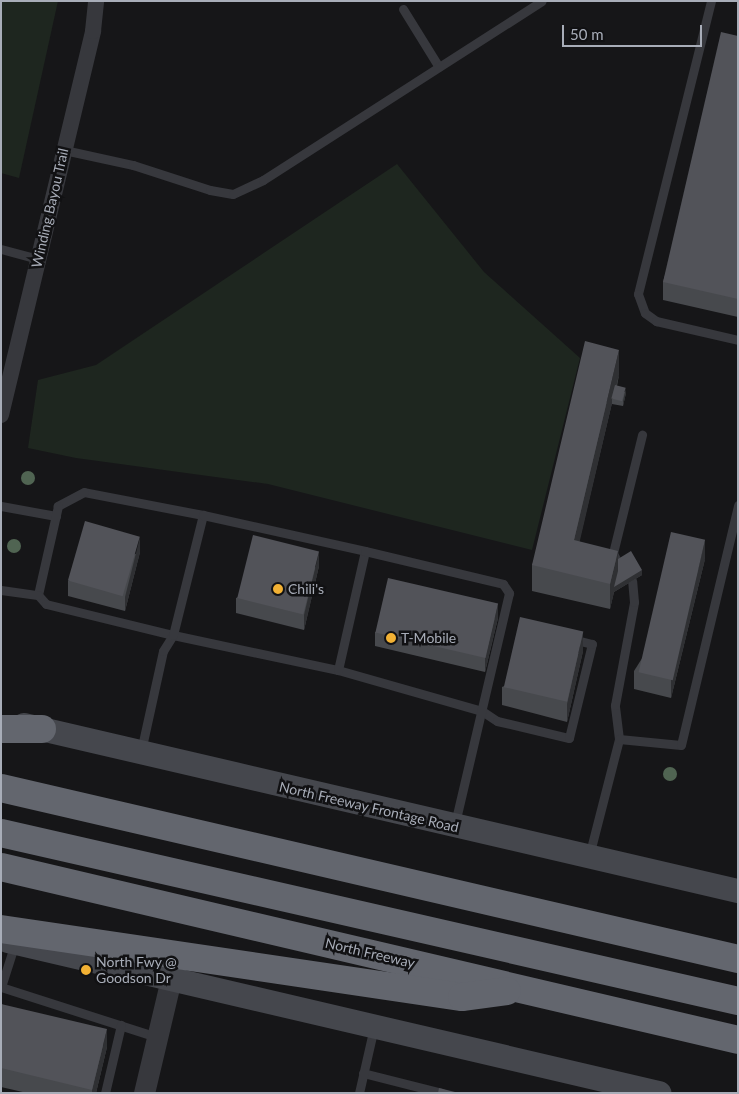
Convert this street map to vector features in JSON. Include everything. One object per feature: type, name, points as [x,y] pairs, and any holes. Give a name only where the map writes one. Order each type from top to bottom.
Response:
[{"type":"highway","points":[[1,728],[42,729]]},
{"type":"highway","points":[[1,788],[738,959]]},
{"type":"highway","points":[[1,833],[738,1001]]},
{"type":"highway","name":"North Freeway","points":[[1,867],[738,1040]]},
{"type":"highway","points":[[6,937],[462,997],[522,988]]},
{"type":"main road","name":"North Freeway Frontage Road","points":[[1,719],[588,859],[738,891]]},
{"type":"main road","points":[[6,937],[614,1088],[659,1093]]},
{"type":"street","name":"Winding Bayou Trail","points":[[1,415],[93,32],[96,1]]},
{"type":"street","points":[[148,1092],[157,1038],[171,979]]},
{"type":"lane","points":[[64,150],[133,165],[210,190],[233,194],[263,180],[542,1]]},
{"type":"lane","points":[[711,1],[638,294],[642,307],[656,321],[738,340]]},
{"type":"lane","points":[[403,9],[439,67]]},
{"type":"lane","points":[[1,249],[38,259]]},
{"type":"lane","points":[[619,563],[613,554],[642,435]]},
{"type":"lane","points":[[38,595],[58,506],[84,492],[203,515],[365,550],[503,584],[509,594],[455,827]]},
{"type":"lane","points":[[1,506],[56,516]]},
{"type":"lane","points":[[619,739],[681,745],[738,506]]},
{"type":"lane","points":[[140,753],[163,651],[173,635],[203,515]]},
{"type":"lane","points":[[338,670],[365,550]]},
{"type":"lane","points":[[588,859],[619,739],[615,705],[634,602],[632,581]]},
{"type":"lane","points":[[1,590],[38,595],[46,604],[173,635],[338,670],[482,710],[497,721],[570,738],[592,644],[564,637]]},
{"type":"lane","points":[[6,937],[1,987],[157,1038]]},
{"type":"lane","points":[[105,1093],[121,1025]]},
{"type":"lane","points":[[359,1093],[374,1027]]},
{"type":"lane","points":[[363,1073],[442,1093]]},
{"type":"shaded area","points":[[1,1],[58,1],[19,178],[1,173]]},
{"type":"shaded area","points":[[397,164],[484,272],[580,358],[532,550],[268,484],[76,458],[28,448],[38,380],[96,365]]},
{"type":"building","points":[[721,32],[738,36],[738,299],[663,282]]},
{"type":"building","points":[[585,341],[619,350],[574,540],[618,551],[610,584],[532,565]]},
{"type":"building","points":[[615,385],[626,388],[622,401],[611,399]]},
{"type":"building","points":[[85,521],[140,537],[123,596],[68,581]]},
{"type":"building","points":[[671,532],[705,540],[673,680],[639,672]]},
{"type":"building","name":"Chili's","points":[[253,535],[319,551],[303,615],[237,598]]},
{"type":"building","points":[[631,551],[642,570],[614,587],[618,571],[618,559]]},
{"type":"building","points":[[388,578],[498,603],[486,658],[375,633]]},
{"type":"building","points":[[520,617],[583,632],[567,702],[504,687]]},
{"type":"building","points":[[1,1004],[107,1029],[92,1090],[1,1068]]},
{"type":"building","points":[[439,1088],[459,1093],[438,1093]]},
{"type":"place","name":"Chili's","points":[[278,589]]},
{"type":"place","name":"T-Mobile","points":[[391,638]]},
{"type":"place","name":"North Fwy @ Goodson Dr","points":[[86,970]]}]
